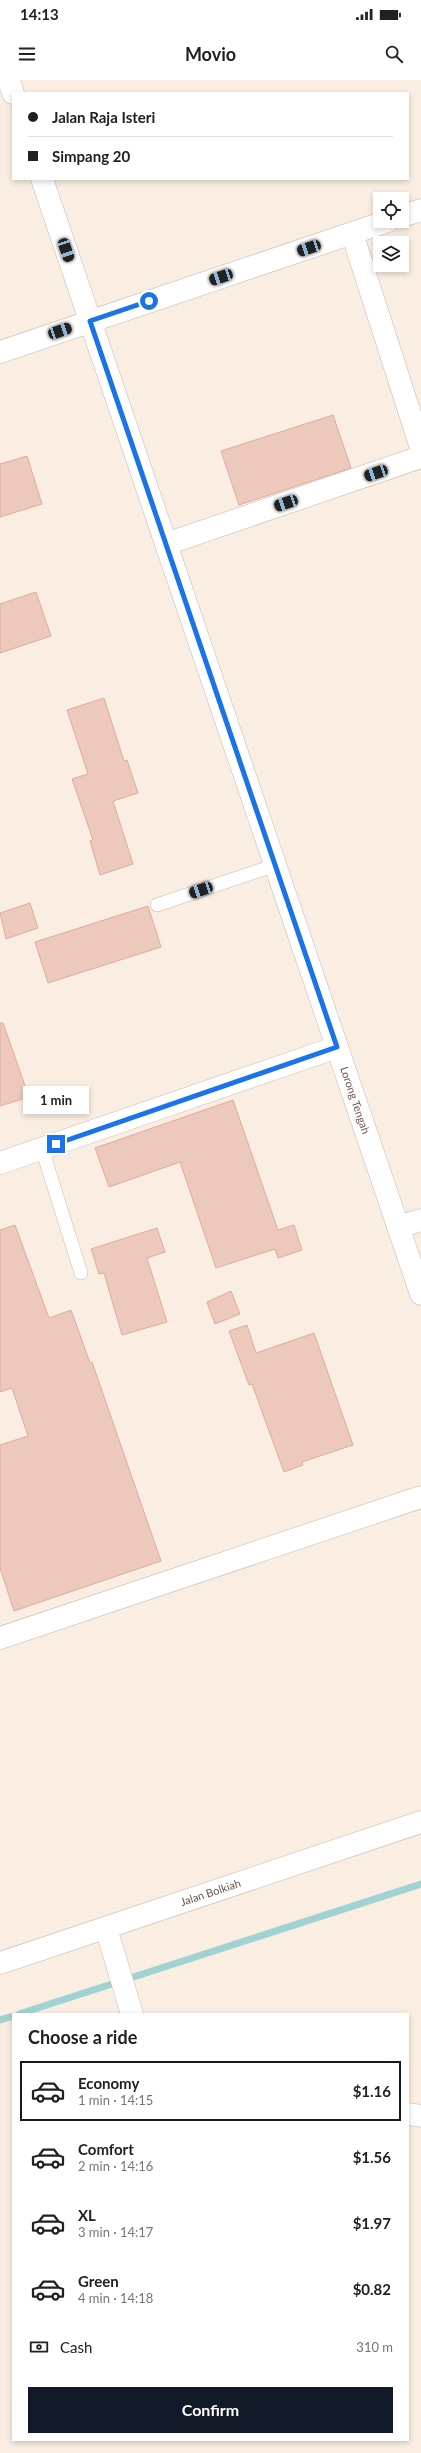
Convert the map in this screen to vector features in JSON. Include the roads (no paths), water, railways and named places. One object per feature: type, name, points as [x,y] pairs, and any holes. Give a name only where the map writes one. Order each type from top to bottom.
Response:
[{"type":"street","points":[[9,80],[13,92]]},
{"type":"street","name":"Lorong Tengah","points":[[42,180],[421,1294]]},
{"type":"street","points":[[409,214],[421,210]]},
{"type":"street","points":[[0,352],[373,226]]},
{"type":"street","points":[[352,233],[421,448]]},
{"type":"street","points":[[166,544],[421,457]]},
{"type":"street","points":[[0,1163],[337,1047]]},
{"type":"street","points":[[398,1227],[421,1220]]},
{"type":"street","points":[[0,1638],[421,1497]]},
{"type":"street","name":"Jalan Bolkiah","points":[[0,1963],[421,1822]]},
{"type":"street","points":[[106,1928],[130,2007]]},
{"type":"street","points":[[409,2114],[421,2116]]},
{"type":"lane","points":[[157,905],[276,865]]},
{"type":"lane","points":[[42,1149],[81,1273]]},
{"type":"waterway","points":[[22,2013],[421,1884]]},
{"type":"waterway","points":[[0,2020],[12,2016]]}]
